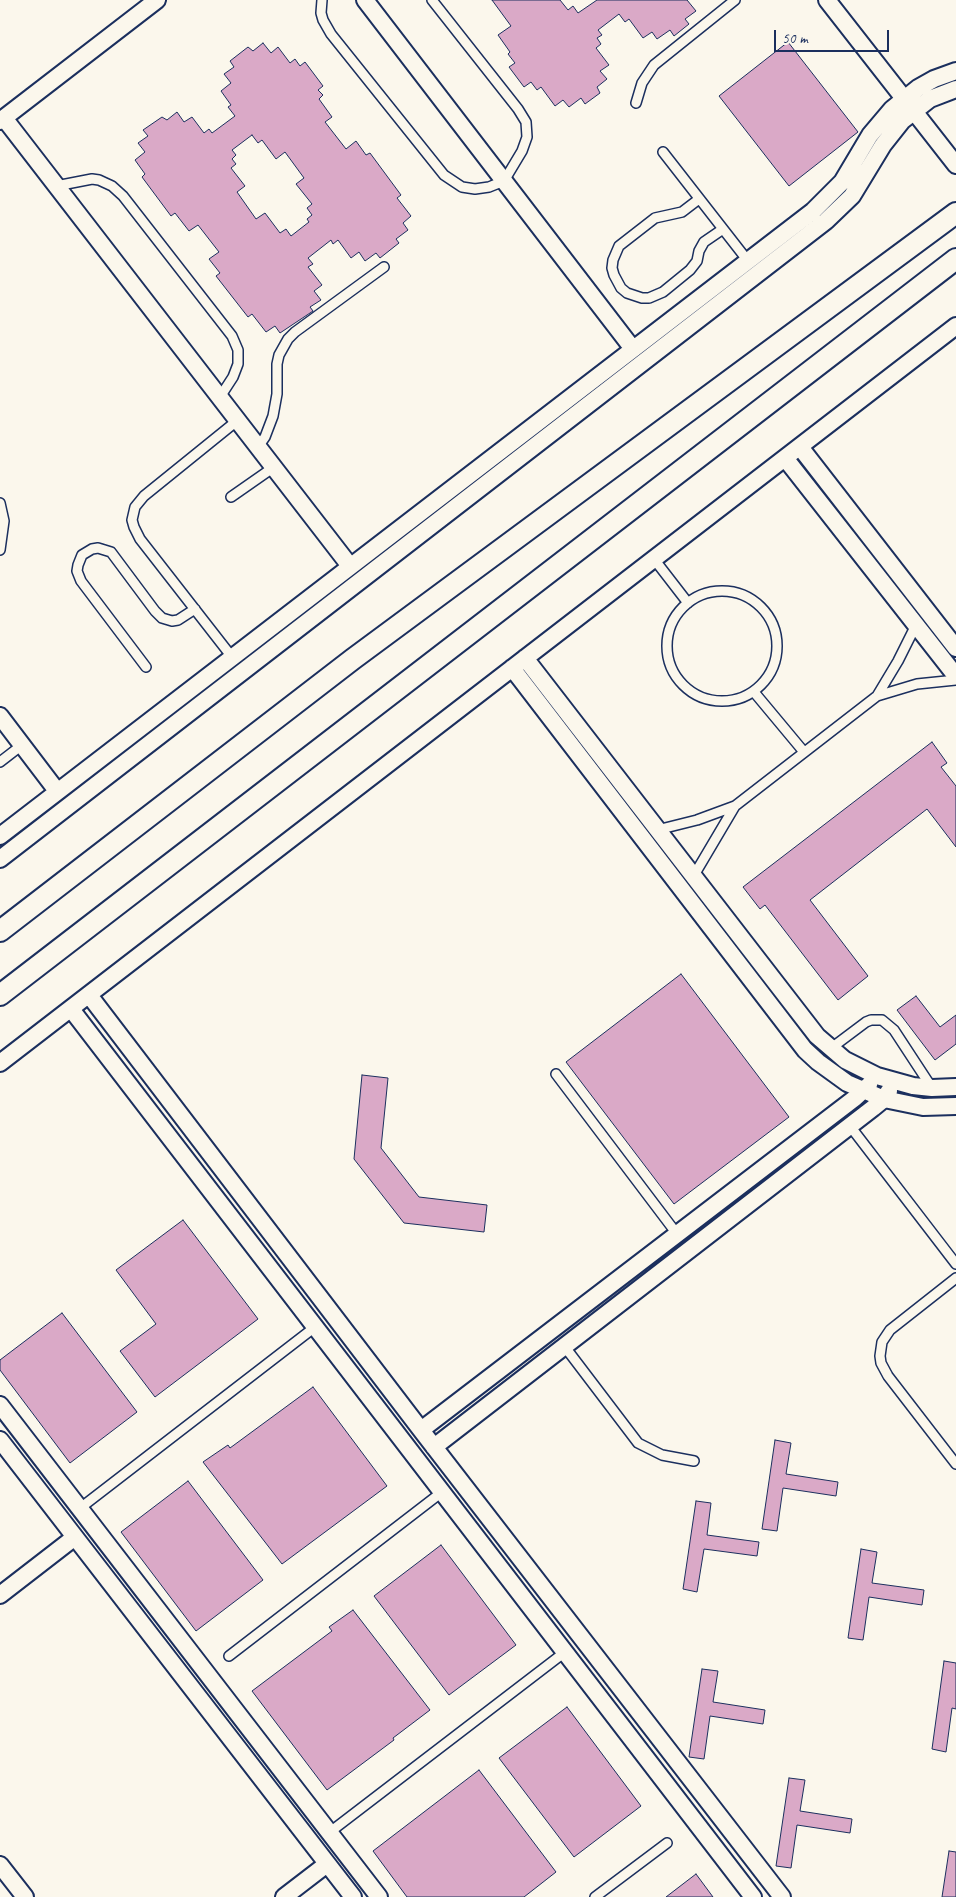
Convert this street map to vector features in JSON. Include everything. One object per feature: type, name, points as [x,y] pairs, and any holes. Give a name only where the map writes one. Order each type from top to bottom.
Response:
[{"type":"street","points":[[157,0],[2,119],[350,566]]},
{"type":"street","points":[[365,0],[633,350]]},
{"type":"street","points":[[827,0],[956,166]]},
{"type":"street","points":[[0,836],[813,211],[829,196],[853,166],[880,122],[908,105],[934,80],[956,71]]},
{"type":"street","points":[[0,859],[830,218],[852,196],[883,145],[897,127],[908,105],[956,89]]},
{"type":"street","points":[[0,931],[353,659],[956,214]]},
{"type":"street","points":[[0,995],[956,259]]},
{"type":"street","points":[[0,1063],[956,326]]},
{"type":"street","points":[[800,447],[956,648]]},
{"type":"street","points":[[785,458],[956,678]]},
{"type":"street","points":[[519,663],[657,830],[805,1022],[830,1049],[853,1064],[877,1076],[895,1082],[932,1088],[956,1087]]},
{"type":"street","points":[[519,663],[793,1036],[818,1062],[847,1083],[884,1099],[923,1107],[956,1106]]},
{"type":"street","points":[[0,716],[57,792]]},
{"type":"street","points":[[89,995],[434,1447],[782,1897]]},
{"type":"street","points":[[71,1008],[753,1897]]},
{"type":"street","points":[[421,1430],[863,1091],[877,1076]]},
{"type":"street","points":[[434,1447],[850,1126],[884,1099],[895,1082]]},
{"type":"street","points":[[456,1402],[470,1420]]},
{"type":"street","points":[[0,1405],[380,1897]]},
{"type":"street","points":[[0,1440],[352,1897]]},
{"type":"street","points":[[0,1595],[74,1537]]},
{"type":"street","points":[[284,1897],[327,1864]]},
{"type":"street","points":[[0,1865],[25,1897]]},
{"type":"lane","points":[[322,0],[321,13],[331,34],[444,175],[455,184],[475,189],[489,187],[504,181],[525,144],[526,122],[518,109],[432,0]]},
{"type":"lane","points":[[636,104],[642,83],[654,66],[735,0]]},
{"type":"lane","points":[[663,152],[748,261]]},
{"type":"lane","points":[[56,186],[92,179],[106,182],[112,186],[123,196],[232,336],[238,350],[238,364],[233,377],[220,397]]},
{"type":"lane","points":[[700,199],[682,212],[655,218],[619,246],[615,253],[612,268],[621,288],[627,293],[642,298],[649,298],[663,292],[697,262],[699,251],[704,242],[723,229]]},
{"type":"lane","points":[[258,447],[265,438],[273,416],[277,394],[277,364],[279,355],[288,339],[384,267]]},
{"type":"lane","points":[[232,657],[136,534],[132,520],[139,501],[144,496],[238,420]]},
{"type":"lane","points":[[232,498],[274,467]]},
{"type":"lane","points":[[0,503],[4,521],[0,550]]},
{"type":"lane","points":[[146,667],[81,581],[78,565],[82,556],[92,549],[98,548],[110,552],[162,618],[178,620],[194,609]]},
{"type":"lane","points":[[654,559],[688,603]]},
{"type":"lane","points":[[730,591],[750,598],[767,613],[776,633],[777,656],[769,676],[754,692],[733,701],[710,700],[690,691],[675,674],[667,653],[668,636],[673,620],[688,603],[707,593],[730,591]]},
{"type":"lane","points":[[877,696],[898,661],[916,625]]},
{"type":"lane","points":[[657,830],[697,820],[735,806],[877,696],[917,684],[956,678]]},
{"type":"lane","points":[[754,692],[804,752]]},
{"type":"lane","points":[[0,762],[22,745]]},
{"type":"lane","points":[[693,877],[735,806]]},
{"type":"lane","points":[[830,1049],[866,1022],[882,1020],[887,1022],[894,1030],[932,1088]]},
{"type":"lane","points":[[556,1074],[677,1234]]},
{"type":"lane","points":[[850,1126],[956,1264]]},
{"type":"lane","points":[[956,1278],[890,1330],[882,1342],[880,1356],[881,1363],[888,1376],[956,1464]]},
{"type":"lane","points":[[79,1508],[316,1326]]},
{"type":"lane","points":[[565,1347],[638,1443],[662,1455],[694,1461]]},
{"type":"lane","points":[[229,1656],[442,1492]]},
{"type":"lane","points":[[330,1832],[565,1652]]},
{"type":"lane","points":[[595,1897],[667,1843]]},
{"type":"building","points":[[492,0],[560,0],[568,10],[573,6],[578,13],[597,0],[687,0],[696,11],[685,19],[689,24],[674,36],[670,30],[657,39],[652,32],[643,38],[629,19],[625,22],[619,14],[598,30],[602,35],[597,38],[601,44],[596,48],[609,65],[600,71],[607,79],[597,87],[600,93],[585,104],[581,98],[569,107],[563,100],[555,106],[541,87],[537,90],[531,82],[524,87],[509,67],[515,63],[498,35],[511,26]]},
{"type":"building","points":[[788,42],[858,132],[789,186],[719,96]]},
{"type":"building","points":[[263,43],[271,53],[278,47],[290,63],[295,59],[300,66],[305,62],[323,86],[318,90],[323,95],[319,99],[332,117],[325,122],[346,149],[356,141],[366,155],[370,153],[401,195],[397,198],[411,216],[403,223],[408,230],[396,239],[399,243],[380,258],[376,253],[365,261],[359,252],[351,258],[338,240],[333,244],[331,240],[308,258],[313,264],[308,267],[322,285],[314,291],[321,300],[310,307],[313,311],[280,333],[275,326],[266,332],[252,314],[248,317],[216,276],[220,273],[209,259],[219,252],[198,225],[189,231],[175,213],[171,216],[142,177],[145,174],[135,160],[145,152],[138,143],[148,136],[143,130],[162,117],[167,120],[177,112],[184,122],[192,117],[204,133],[209,129],[212,133],[235,116],[228,107],[231,105],[221,91],[231,83],[224,74],[234,67],[230,61],[248,47],[253,51]],"holes":[[[252,135],[258,143],[262,140],[276,159],[285,152],[304,178],[296,184],[312,204],[307,208],[312,215],[307,219],[309,222],[291,236],[286,229],[280,233],[265,213],[256,219],[237,192],[245,186],[231,168],[236,164],[232,159],[236,155],[232,150]]]},
{"type":"building","points":[[932,742],[947,763],[941,767],[956,786],[956,847],[927,809],[810,900],[868,976],[838,1000],[765,905],[760,909],[743,887]]},
{"type":"building","points":[[681,974],[789,1117],[674,1204],[566,1062]]},
{"type":"building","points":[[916,996],[940,1027],[956,1015],[956,1044],[935,1060],[897,1010]]},
{"type":"building","points":[[362,1075],[388,1078],[381,1148],[419,1197],[487,1205],[484,1232],[404,1223],[354,1159]]},
{"type":"building","points":[[183,1220],[258,1319],[155,1397],[120,1351],[156,1324],[116,1270]]},
{"type":"building","points":[[62,1313],[137,1412],[70,1463],[0,1370],[0,1360]]},
{"type":"building","points":[[313,1387],[387,1486],[282,1564],[203,1462],[228,1445],[230,1448]]},
{"type":"building","points":[[775,1440],[791,1443],[786,1474],[838,1482],[836,1496],[783,1488],[777,1531],[762,1529]]},
{"type":"building","points":[[188,1481],[263,1580],[196,1631],[121,1532]]},
{"type":"building","points":[[696,1501],[711,1503],[707,1535],[759,1542],[757,1556],[704,1549],[697,1592],[683,1589]]},
{"type":"building","points":[[441,1545],[516,1645],[449,1695],[374,1596]]},
{"type":"building","points":[[861,1549],[877,1552],[872,1583],[924,1590],[922,1605],[869,1597],[863,1640],[848,1638]]},
{"type":"building","points":[[353,1610],[430,1710],[393,1738],[394,1740],[327,1790],[252,1691],[332,1631],[329,1627]]},
{"type":"building","points":[[944,1661],[956,1663],[956,1709],[952,1708],[946,1752],[932,1749]]},
{"type":"building","points":[[702,1669],[718,1671],[713,1702],[765,1710],[763,1724],[710,1716],[704,1759],[689,1757]]},
{"type":"building","points":[[567,1707],[641,1806],[574,1857],[499,1758]]},
{"type":"building","points":[[479,1770],[556,1872],[524,1897],[407,1897],[373,1851]]},
{"type":"building","points":[[789,1778],[805,1780],[800,1811],[852,1819],[850,1833],[797,1825],[791,1868],[776,1866]]},
{"type":"building","points":[[949,1851],[956,1852],[956,1897],[942,1897]]},
{"type":"building","points":[[696,1874],[713,1897],[666,1897]]}]
